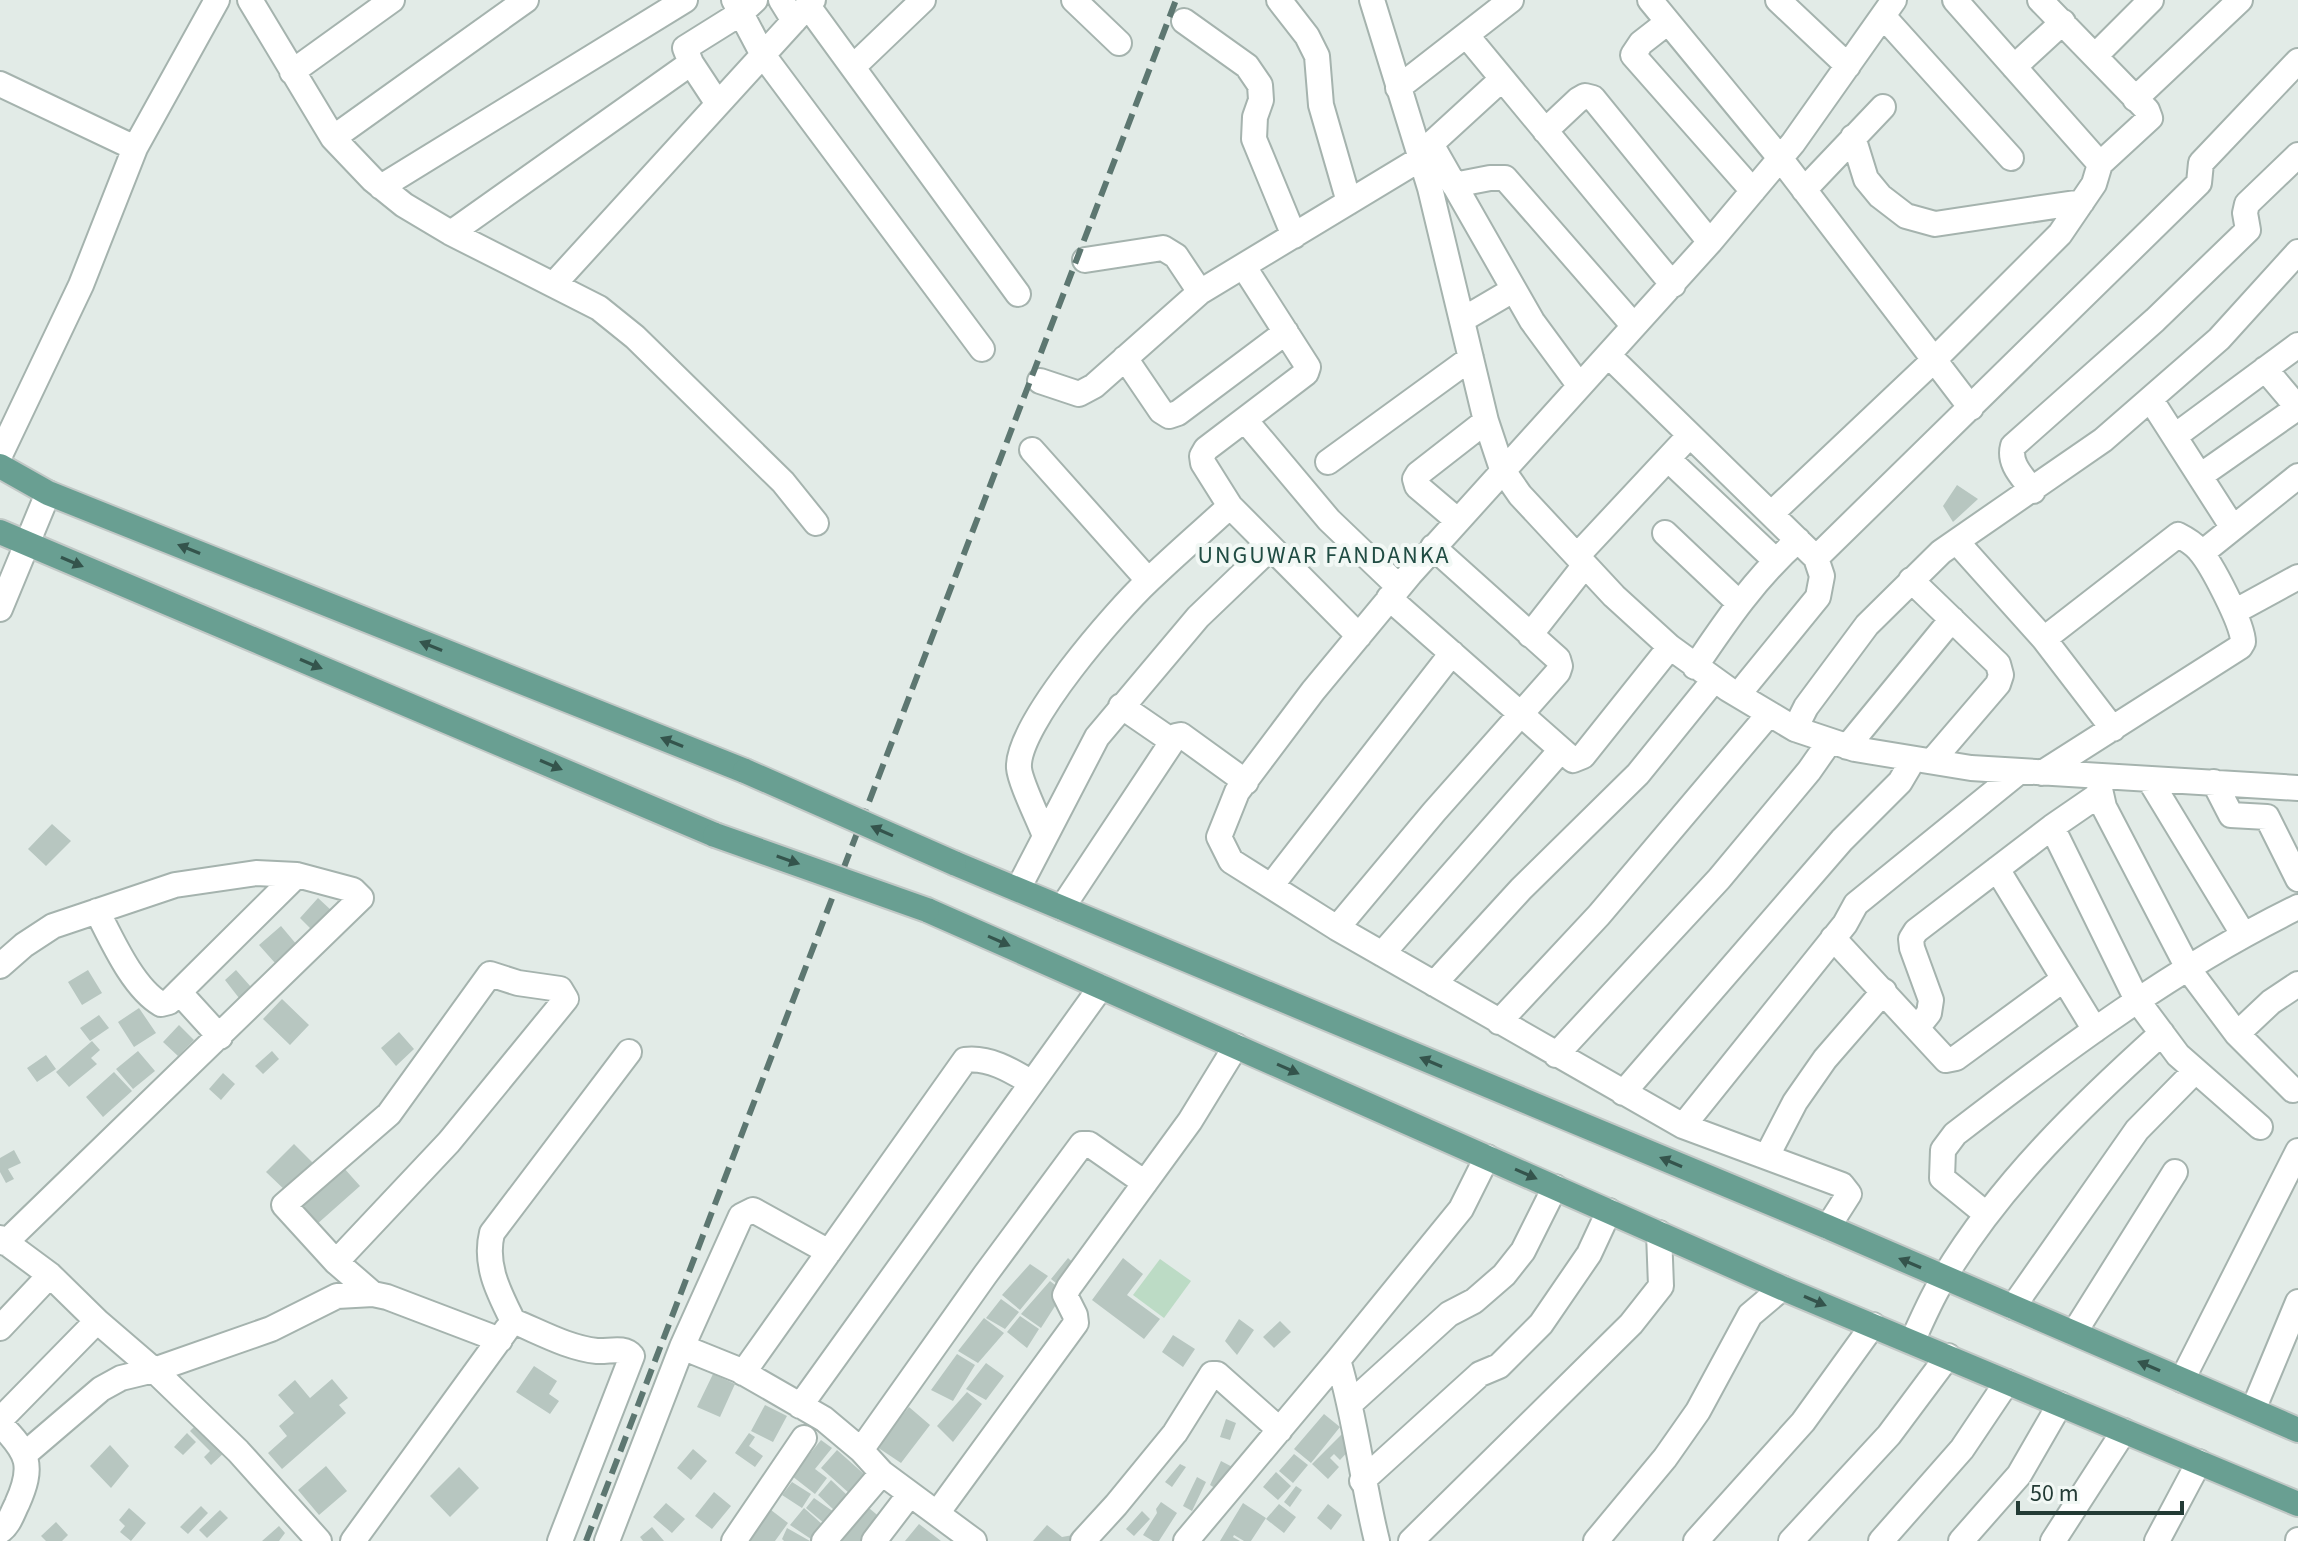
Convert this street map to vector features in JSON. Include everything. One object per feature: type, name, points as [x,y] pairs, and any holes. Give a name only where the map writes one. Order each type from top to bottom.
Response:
[{"type":"main road","points":[[0,466],[48,493],[745,771],[954,863],[1828,1227],[2298,1430]]},
{"type":"main road","points":[[0,532],[715,835],[927,910],[1782,1288],[2298,1504]]},
{"type":"street","points":[[0,455],[81,285],[135,148],[217,0]]},
{"type":"street","points":[[292,72],[392,0]]},
{"type":"street","points":[[333,138],[526,0]]},
{"type":"street","points":[[381,187],[659,7],[685,0]]},
{"type":"street","points":[[781,0],[805,9],[853,67],[1018,294]]},
{"type":"street","points":[[853,67],[923,0]]},
{"type":"street","points":[[1074,0],[1119,43]]},
{"type":"street","points":[[1279,0],[1307,36],[1317,56],[1321,105],[1349,202]]},
{"type":"street","points":[[1373,0],[1398,88],[1426,151],[1486,421],[1502,469],[1520,495],[1581,560],[1670,647],[1769,714],[1795,729],[1838,744],[1923,761],[2031,772],[2099,785],[2149,779],[2298,788]]},
{"type":"street","points":[[1398,88],[1511,0]]},
{"type":"street","points":[[1650,0],[1780,158],[1971,408]]},
{"type":"street","points":[[1778,0],[1848,66]]},
{"type":"street","points":[[1955,0],[2100,164]]},
{"type":"street","points":[[1771,514],[1933,361],[2060,234],[2094,184],[2100,164],[2150,118],[2147,110],[2040,0]]},
{"type":"street","points":[[2095,56],[2151,0]]},
{"type":"street","points":[[2135,99],[2240,0]]},
{"type":"street","points":[[258,3],[292,72],[333,138],[352,161],[404,205],[451,233],[599,308],[635,337],[783,482],[816,523]]},
{"type":"street","points":[[451,233],[688,56],[743,4],[763,55],[982,349]]},
{"type":"street","points":[[659,7],[718,104]]},
{"type":"street","points":[[1828,1227],[1849,1194],[1842,1185],[1683,1126],[1623,1093],[1337,928],[1231,861],[1219,837],[1226,815],[1246,782],[1359,636],[1502,469],[1673,285],[1753,191],[1888,8],[2011,158]]},
{"type":"street","points":[[554,284],[805,9]]},
{"type":"street","points":[[1184,21],[1247,66],[1260,85],[1261,100],[1255,117],[1254,139],[1294,236]]},
{"type":"street","points":[[1668,22],[1641,43],[1633,55],[1753,191]]},
{"type":"street","points":[[2014,67],[2063,22]]},
{"type":"street","points":[[1467,36],[1673,285]]},
{"type":"street","points":[[1816,558],[2199,183],[2201,163],[2298,61]]},
{"type":"street","points":[[1040,381],[1079,394],[1094,386],[1200,292],[1349,202],[1426,151],[1502,79]]},
{"type":"street","points":[[0,84],[135,148]]},
{"type":"street","points":[[1545,131],[1578,100],[1585,96],[1593,98],[1710,242]]},
{"type":"street","points":[[1804,190],[1883,107]]},
{"type":"street","points":[[1853,137],[1866,179],[1880,196],[1906,216],[1935,224],[2082,202]]},
{"type":"street","points":[[1426,151],[1454,185],[1532,321],[1579,385]]},
{"type":"street","points":[[2033,491],[2011,457],[2013,446],[2155,320],[2248,230],[2247,204],[2298,155]]},
{"type":"street","points":[[1454,185],[1505,178],[1634,326]]},
{"type":"street","points":[[1085,260],[1163,248],[1176,256],[1200,292]]},
{"type":"street","points":[[1795,729],[1806,707],[1853,644],[1911,580],[1941,552],[2085,455],[2151,400],[2219,339],[2298,252]]},
{"type":"street","points":[[1244,267],[1308,367],[1306,373],[1206,449],[1202,456],[1203,463],[1230,506],[1359,636]]},
{"type":"street","points":[[1462,320],[1513,290]]},
{"type":"street","points":[[1125,358],[1161,411],[1169,416],[1178,413],[1286,332]]},
{"type":"street","points":[[2175,436],[2298,345]]},
{"type":"street","points":[[1608,355],[1816,558],[1822,576],[1818,597],[1738,695]]},
{"type":"street","points":[[1328,462],[1471,358]]},
{"type":"street","points":[[2200,476],[2298,408],[2265,369]]},
{"type":"street","points":[[2151,400],[2233,528]]},
{"type":"street","points":[[1245,420],[1394,593],[1452,653],[1573,760],[1583,756],[1670,647]]},
{"type":"street","points":[[1457,520],[1417,486],[1415,479],[1486,421]]},
{"type":"street","points":[[1530,635],[1581,560],[1690,435]]},
{"type":"street","points":[[1032,450],[1148,580]]},
{"type":"street","points":[[1668,459],[1775,560]]},
{"type":"street","points":[[2202,553],[2298,476]]},
{"type":"street","points":[[0,609],[48,493]]},
{"type":"street","points":[[1045,836],[1019,769],[1023,743],[1049,700],[1117,612],[1230,506]]},
{"type":"street","points":[[1665,533],[1739,603]]},
{"type":"street","points":[[1683,1126],[1833,938],[1856,904],[2031,772],[2113,729],[2240,647],[2243,636],[2234,612],[2202,553],[2178,535],[2044,639]]},
{"type":"street","points":[[1434,984],[1521,889],[1638,774],[1705,673],[1739,603],[1775,560],[1798,540]]},
{"type":"street","points":[[1957,542],[2044,639],[2113,729]]},
{"type":"street","points":[[1337,928],[1434,812],[1522,715],[1560,666],[1558,659],[1433,547]]},
{"type":"street","points":[[1018,889],[1097,737],[1198,617],[1270,548]]},
{"type":"street","points":[[2234,612],[2298,577]]},
{"type":"street","points":[[1623,1093],[1833,850],[1998,684],[2001,675],[1998,664],[1911,580]]},
{"type":"street","points":[[1556,1055],[1719,879],[1809,771],[1838,744],[1952,619]]},
{"type":"street","points":[[1271,886],[1452,653]]},
{"type":"street","points":[[1121,706],[1172,741]]},
{"type":"street","points":[[1499,1022],[1599,915],[1769,714]]},
{"type":"street","points":[[1062,908],[1176,736],[1181,735],[1246,782]]},
{"type":"street","points":[[1382,954],[1561,750]]},
{"type":"street","points":[[2149,779],[2243,934]]},
{"type":"street","points":[[2214,782],[2231,815],[2267,817],[2298,879]]},
{"type":"street","points":[[1917,1028],[1929,1013],[1931,1000],[1911,939],[1916,931],[2052,827],[2099,785]]},
{"type":"street","points":[[2099,785],[2104,807],[2189,970],[2237,1034],[2293,1090]]},
{"type":"street","points":[[2052,827],[2137,1000],[2178,1055],[2260,1127]]},
{"type":"street","points":[[1997,869],[2095,1030]]},
{"type":"street","points":[[0,966],[53,926],[175,885],[256,873],[297,875],[353,890],[361,898],[220,1037],[2,1240],[50,1275],[154,1370],[238,1451],[319,1541]]},
{"type":"street","points":[[97,911],[123,961],[153,999],[161,1004],[169,1002],[297,875]]},
{"type":"street","points":[[1986,1214],[1942,1178],[1943,1150],[1955,1134],[2137,1000],[2243,934],[2298,907]]},
{"type":"street","points":[[1833,938],[1946,1060],[1956,1058],[2064,979]]},
{"type":"street","points":[[336,1262],[449,1142],[566,999],[560,989],[518,983],[490,974],[389,1114],[284,1205],[336,1262],[373,1294]]},
{"type":"street","points":[[2237,1034],[2271,1002],[2298,984]]},
{"type":"street","points":[[800,1406],[1101,987]]},
{"type":"street","points":[[1767,1156],[1795,1102],[1825,1059],[1884,991]]},
{"type":"street","points":[[179,992],[220,1037]]},
{"type":"street","points":[[1912,1342],[1944,1277],[1986,1214],[2077,1111],[2162,1033]]},
{"type":"street","points":[[938,1512],[1076,1323],[1065,1295],[1190,1121],[1236,1046]]},
{"type":"street","points":[[506,1330],[490,1268],[488,1247],[492,1233],[629,1052]]},
{"type":"street","points":[[743,1373],[965,1060],[999,1064],[1032,1083]]},
{"type":"street","points":[[2013,1307],[2137,1130],[2195,1071]]},
{"type":"street","points":[[861,1450],[1082,1144],[1089,1144],[1145,1183]]},
{"type":"street","points":[[2182,1380],[2298,1151]]},
{"type":"street","points":[[1186,1541],[1461,1209],[1487,1157]]},
{"type":"street","points":[[2074,1333],[2175,1172]]},
{"type":"street","points":[[1351,1403],[1449,1314],[1474,1301],[1504,1275],[1523,1251],[1555,1187]]},
{"type":"street","points":[[607,1541],[682,1347],[741,1216],[753,1210],[829,1252]]},
{"type":"street","points":[[1362,1481],[1480,1374],[1499,1366],[1541,1324],[1589,1254],[1609,1211]]},
{"type":"street","points":[[1411,1541],[1631,1324],[1661,1286],[1659,1233]]},
{"type":"street","points":[[0,1328],[50,1275]]},
{"type":"street","points":[[1596,1541],[1665,1458],[1698,1411],[1750,1315],[1782,1288]]},
{"type":"street","points":[[25,1454],[101,1389],[121,1378],[154,1370],[271,1329],[337,1296],[373,1294],[575,1347],[597,1351],[625,1350],[632,1356],[560,1541]]},
{"type":"street","points":[[2253,1410],[2298,1302]]},
{"type":"street","points":[[8,1533],[29,1469],[17,1441],[0,1422],[97,1321]]},
{"type":"street","points":[[1696,1541],[1803,1422],[1873,1325]]},
{"type":"street","points":[[353,1541],[506,1330]]},
{"type":"street","points":[[682,1347],[743,1373],[824,1419],[861,1450],[882,1473],[974,1541]]},
{"type":"street","points":[[1791,1541],[1889,1435],[1948,1356]]},
{"type":"street","points":[[1338,1360],[1351,1403],[1362,1481],[1374,1531],[1357,1541]]},
{"type":"street","points":[[1083,1541],[1175,1433],[1212,1374],[1217,1374],[1280,1430]]},
{"type":"street","points":[[1881,1541],[1962,1449],[2007,1382]]},
{"type":"street","points":[[1961,1541],[2019,1475],[2060,1404]]},
{"type":"street","points":[[2053,1541],[2124,1431]]},
{"type":"street","points":[[734,1541],[804,1438]]},
{"type":"street","points":[[2157,1541],[2199,1462]]},
{"type":"street","points":[[824,1541],[882,1473]]},
{"type":"street","points":[[874,1541],[910,1494]]},
{"type":"green space","points":[[1160,1259],[1191,1281],[1164,1318],[1133,1295]]},
{"type":"building","points":[[1957,485],[1978,499],[1953,522],[1943,506]]},
{"type":"building","points":[[52,824],[71,841],[46,866],[28,849]]},
{"type":"building","points":[[318,898],[332,911],[313,931],[300,918]]},
{"type":"building","points":[[281,926],[297,945],[275,963],[259,945]]},
{"type":"building","points":[[88,970],[102,993],[82,1005],[68,982]]},
{"type":"building","points":[[236,970],[251,987],[239,998],[225,980]]},
{"type":"building","points":[[282,999],[309,1025],[290,1045],[263,1019]]},
{"type":"building","points":[[139,1008],[156,1033],[134,1047],[118,1022]]},
{"type":"building","points":[[99,1015],[109,1028],[90,1041],[80,1028]]},
{"type":"building","points":[[179,1025],[194,1040],[178,1056],[163,1042]]},
{"type":"building","points":[[399,1032],[414,1049],[396,1066],[381,1048]]},
{"type":"building","points":[[92,1041],[100,1050],[91,1058],[97,1064],[69,1087],[56,1072]]},
{"type":"building","points":[[138,1051],[155,1071],[133,1089],[116,1069]]},
{"type":"building","points":[[272,1051],[279,1059],[263,1074],[255,1066]]},
{"type":"building","points":[[46,1055],[56,1069],[37,1082],[27,1068]]},
{"type":"building","points":[[114,1072],[132,1091],[103,1117],[86,1097]]},
{"type":"building","points":[[223,1073],[235,1084],[221,1100],[209,1089]]},
{"type":"building","points":[[294,1144],[315,1165],[288,1193],[266,1172]]},
{"type":"building","points":[[14,1150],[21,1163],[8,1169],[14,1179],[6,1183],[0,1172],[0,1158]]},
{"type":"building","points":[[343,1167],[360,1186],[316,1225],[299,1206]]},
{"type":"building","points":[[1068,1258],[1080,1269],[1066,1291],[1051,1279]]},
{"type":"building","points":[[1123,1258],[1143,1274],[1127,1295],[1160,1319],[1144,1339],[1092,1300]]},
{"type":"building","points":[[1030,1264],[1048,1276],[1020,1310],[1002,1295]]},
{"type":"building","points":[[1050,1281],[1064,1292],[1041,1328],[1021,1314]]},
{"type":"building","points":[[1001,1299],[1019,1312],[1005,1329],[986,1318]]},
{"type":"building","points":[[1020,1316],[1039,1329],[1027,1348],[1007,1332]]},
{"type":"building","points":[[984,1318],[1004,1333],[978,1363],[958,1351]]},
{"type":"building","points":[[1239,1319],[1254,1330],[1237,1355],[1225,1341]]},
{"type":"building","points":[[1280,1321],[1291,1332],[1274,1348],[1263,1337]]},
{"type":"building","points":[[1173,1335],[1195,1349],[1183,1367],[1162,1352]]},
{"type":"building","points":[[957,1354],[975,1365],[953,1401],[931,1390]]},
{"type":"building","points":[[986,1363],[1004,1376],[986,1400],[966,1389]]},
{"type":"building","points":[[534,1366],[557,1381],[549,1394],[559,1401],[550,1414],[516,1392]]},
{"type":"building","points":[[713,1374],[735,1384],[720,1417],[697,1407]]},
{"type":"building","points":[[332,1379],[348,1398],[339,1405],[346,1413],[282,1469],[268,1453],[287,1436],[279,1426],[294,1413],[278,1395],[295,1380],[310,1398]]},
{"type":"building","points":[[967,1392],[982,1404],[953,1442],[937,1426]]},
{"type":"building","points":[[765,1405],[787,1416],[773,1442],[751,1431]]},
{"type":"building","points":[[909,1407],[930,1425],[901,1463],[877,1447]]},
{"type":"building","points":[[1324,1414],[1340,1427],[1311,1463],[1294,1449]]},
{"type":"building","points":[[1226,1419],[1236,1423],[1230,1440],[1220,1437]]},
{"type":"building","points":[[199,1422],[227,1450],[211,1465],[204,1457],[210,1451],[190,1431]]},
{"type":"building","points":[[187,1433],[196,1442],[183,1455],[174,1447]]},
{"type":"building","points":[[749,1433],[755,1437],[749,1446],[763,1456],[755,1467],[735,1453]]},
{"type":"building","points":[[1342,1434],[1354,1445],[1340,1460],[1334,1454],[1330,1458],[1339,1467],[1328,1479],[1312,1464]]},
{"type":"building","points":[[821,1440],[832,1448],[815,1469],[827,1478],[815,1494],[792,1476]]},
{"type":"building","points":[[110,1445],[129,1466],[111,1488],[90,1466]]},
{"type":"building","points":[[693,1449],[707,1461],[691,1480],[677,1468]]},
{"type":"building","points":[[837,1450],[865,1475],[849,1493],[821,1468]]},
{"type":"building","points":[[1294,1454],[1308,1465],[1293,1483],[1279,1471]]},
{"type":"building","points":[[1221,1461],[1240,1471],[1220,1491],[1210,1485]]},
{"type":"building","points":[[1180,1464],[1186,1467],[1172,1487],[1165,1482]]},
{"type":"building","points":[[326,1466],[347,1491],[319,1515],[298,1490]]},
{"type":"building","points":[[459,1467],[479,1488],[450,1517],[430,1496]]},
{"type":"building","points":[[1276,1472],[1291,1486],[1278,1500],[1263,1487]]},
{"type":"building","points":[[1197,1477],[1206,1482],[1192,1511],[1183,1506]]},
{"type":"building","points":[[831,1480],[847,1495],[834,1510],[818,1495]]},
{"type":"building","points":[[792,1482],[811,1494],[802,1508],[782,1495]]},
{"type":"building","points":[[1296,1486],[1302,1490],[1290,1507],[1284,1502]]},
{"type":"building","points":[[714,1492],[731,1506],[712,1529],[695,1516]]},
{"type":"building","points":[[814,1498],[834,1512],[825,1524],[806,1508]]},
{"type":"building","points":[[1161,1502],[1177,1513],[1159,1541],[1153,1541],[1143,1535]]},
{"type":"building","points":[[666,1503],[685,1519],[672,1533],[653,1517]]},
{"type":"building","points":[[863,1503],[882,1519],[864,1541],[843,1541],[836,1535]]},
{"type":"building","points":[[1243,1503],[1266,1518],[1251,1541],[1234,1535],[1240,1541],[1220,1541]]},
{"type":"building","points":[[1279,1504],[1296,1517],[1284,1533],[1266,1519]]},
{"type":"building","points":[[1328,1504],[1342,1515],[1331,1530],[1317,1518]]},
{"type":"building","points":[[201,1506],[208,1513],[188,1534],[180,1527]]},
{"type":"building","points":[[129,1508],[146,1523],[131,1541],[120,1532],[125,1526],[119,1520]]},
{"type":"building","points":[[804,1508],[823,1525],[811,1539],[790,1525]]},
{"type":"building","points":[[220,1510],[228,1518],[207,1538],[199,1530]]},
{"type":"building","points":[[771,1510],[788,1523],[775,1541],[748,1541]]},
{"type":"building","points":[[1142,1511],[1150,1519],[1134,1536],[1126,1529]]},
{"type":"building","points":[[56,1522],[68,1535],[62,1541],[46,1541],[41,1536]]},
{"type":"building","points":[[919,1524],[941,1541],[905,1541]]},
{"type":"building","points":[[1047,1525],[1062,1537],[1073,1535],[1075,1541],[1033,1541]]},
{"type":"building","points":[[279,1526],[285,1533],[279,1541],[262,1541]]},
{"type":"building","points":[[652,1527],[664,1541],[643,1541],[640,1537]]},
{"type":"building","points":[[787,1528],[810,1541],[784,1541]]},
{"type":"railway","points":[[586,1541],[1176,0]]},
{"type":"district","name":"UNGUWAR FANDANKA","points":[[1324,555]]}]
